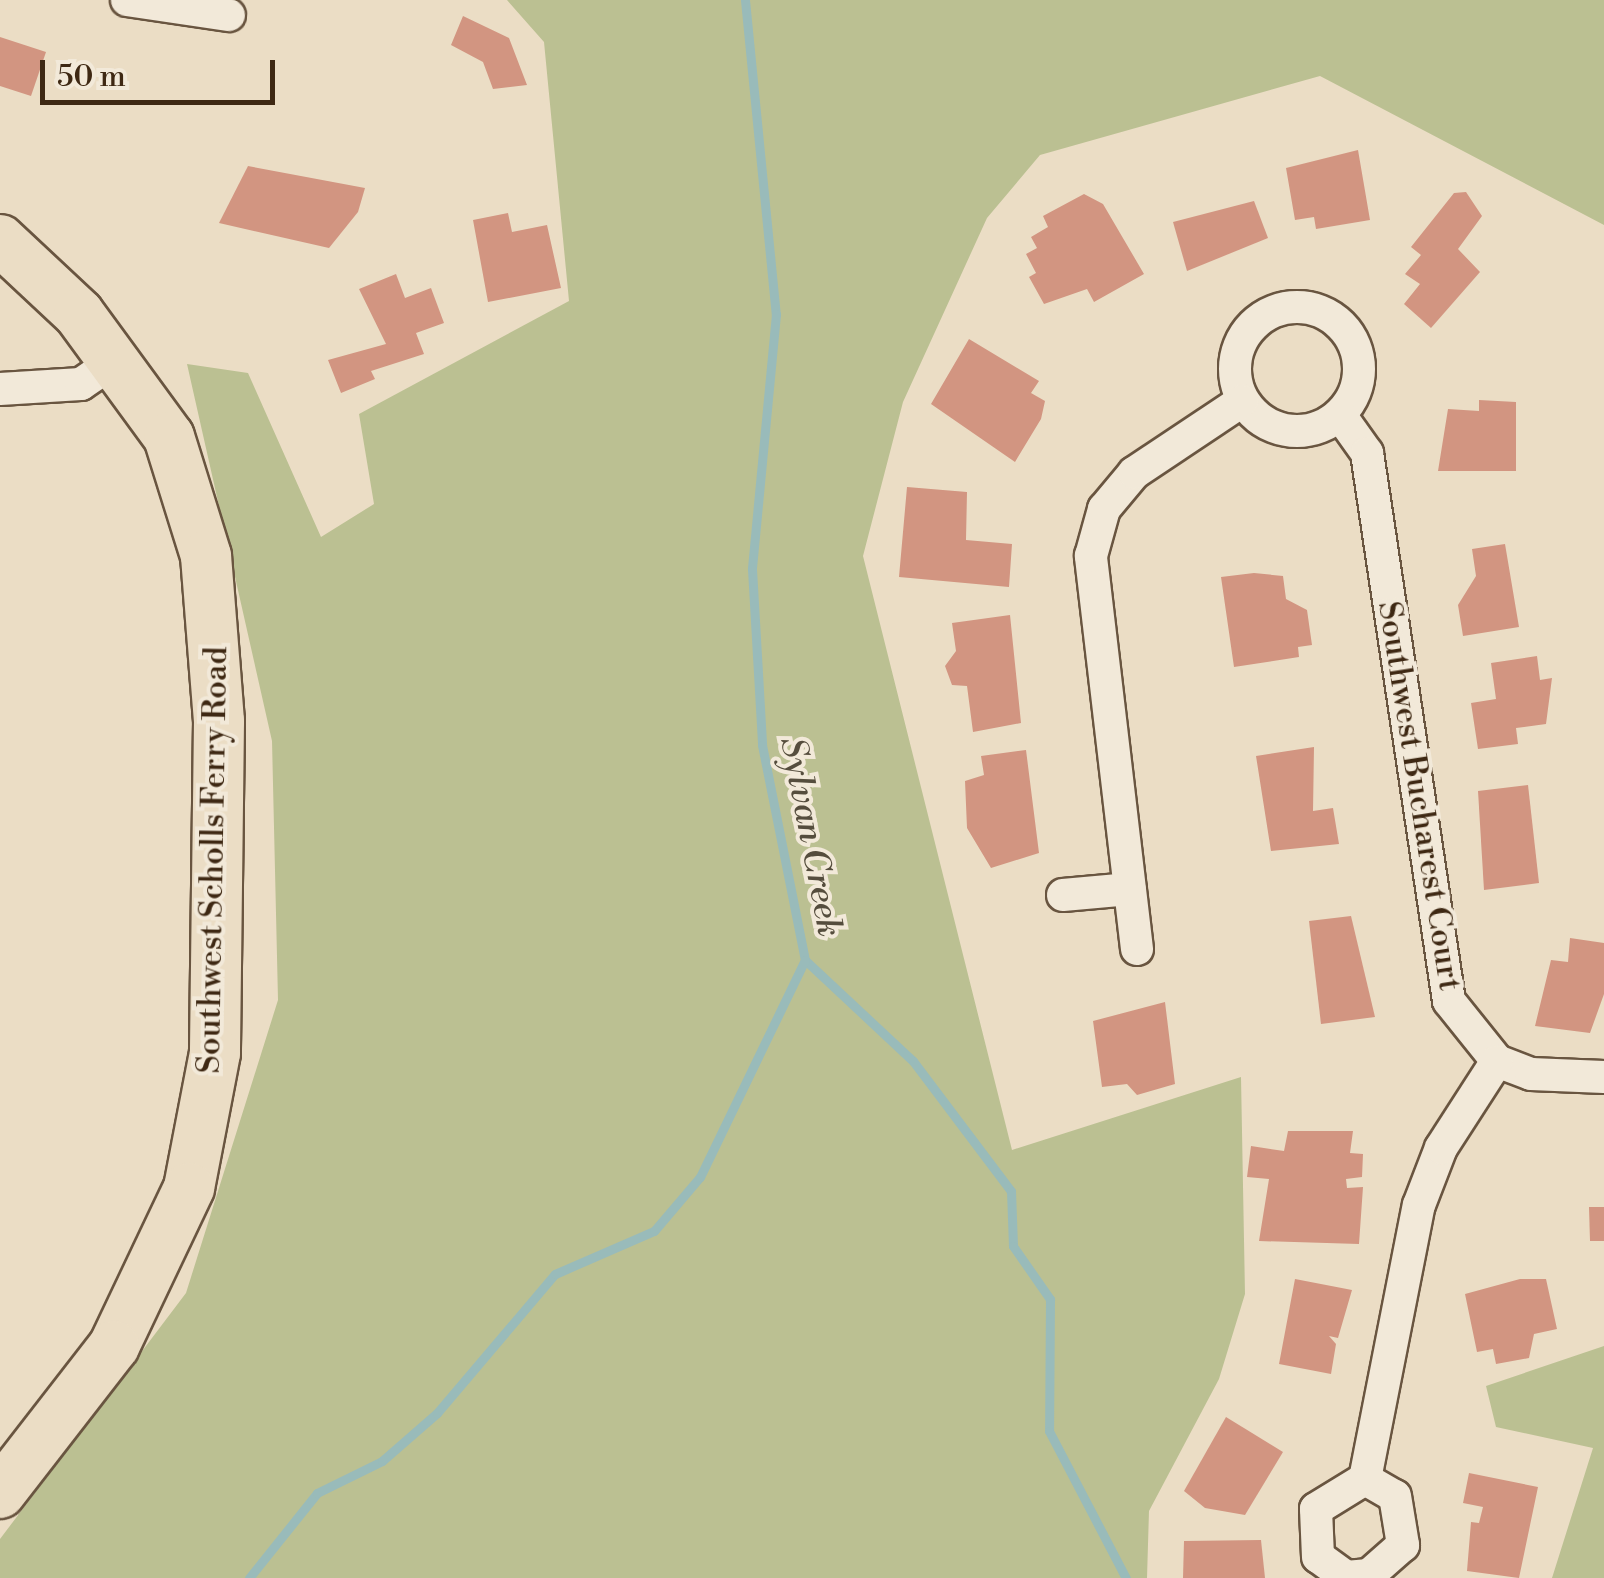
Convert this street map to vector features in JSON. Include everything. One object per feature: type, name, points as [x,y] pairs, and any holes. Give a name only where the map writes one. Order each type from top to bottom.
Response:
[{"type":"main road","name":"Southwest Scholls Ferry Road","points":[[0,240],[116,360],[179,461],[216,610],[215,1052],[199,1152],[165,1250],[114,1346],[0,1493]]},
{"type":"street","points":[[126,0],[228,15]]},
{"type":"street","points":[[1308,308],[1347,332],[1358,354],[1359,376],[1340,415],[1289,432],[1242,401],[1234,367],[1246,333],[1264,316],[1308,308]]},
{"type":"street","points":[[0,389],[81,384],[116,360]]},
{"type":"street","points":[[1137,949],[1091,556],[1104,508],[1134,472],[1242,401]]},
{"type":"street","name":"Southwest Bucharest Court","points":[[1340,415],[1367,452],[1449,1000],[1498,1061]]},
{"type":"street","points":[[1062,895],[1130,888]]},
{"type":"street","points":[[1365,1479],[1420,1205],[1441,1148],[1498,1061],[1530,1074],[1604,1077]]},
{"type":"green space","points":[[507,0],[1604,0],[1604,225],[1320,76],[1040,155],[987,218],[903,402],[863,556],[1012,1150],[1241,1077],[1245,1294],[1219,1379],[1149,1511],[1147,1578],[0,1578],[0,1539],[186,1293],[278,1000],[272,741],[187,364],[248,373],[321,537],[374,504],[359,414],[569,301],[544,42]]},
{"type":"green space","points":[[1604,1346],[1604,1578],[1552,1578],[1593,1448],[1496,1427],[1486,1386]]},
{"type":"building","points":[[463,16],[509,38],[527,85],[493,89],[483,62],[451,45]]},
{"type":"building","points":[[0,37],[46,52],[31,96],[0,86]]},
{"type":"building","points":[[1358,150],[1370,220],[1316,229],[1314,217],[1295,220],[1286,168]]},
{"type":"building","points":[[248,166],[365,188],[358,212],[329,248],[219,223]]},
{"type":"building","points":[[1466,192],[1482,216],[1458,249],[1480,272],[1431,328],[1404,304],[1420,284],[1405,274],[1421,255],[1411,247],[1454,193]]},
{"type":"building","points":[[1084,194],[1103,204],[1144,274],[1094,302],[1087,289],[1044,304],[1029,277],[1036,273],[1026,254],[1037,248],[1031,237],[1048,227],[1043,216]]},
{"type":"building","points":[[1254,201],[1268,238],[1187,271],[1173,222]]},
{"type":"building","points":[[508,213],[512,232],[547,225],[561,288],[488,302],[473,220]]},
{"type":"building","points":[[396,274],[405,298],[431,288],[444,323],[416,333],[424,354],[371,371],[375,379],[341,393],[328,360],[386,344],[359,289]]},
{"type":"building","points":[[969,339],[1039,381],[1031,393],[1045,401],[1041,419],[1015,462],[931,404]]},
{"type":"building","points":[[1479,400],[1516,402],[1516,471],[1438,471],[1448,409],[1479,411]]},
{"type":"building","points":[[907,487],[967,492],[966,540],[1012,544],[1009,587],[899,577]]},
{"type":"building","points":[[1505,544],[1519,627],[1463,636],[1458,605],[1476,576],[1472,549]]},
{"type":"building","points":[[1254,573],[1283,576],[1286,599],[1307,610],[1312,645],[1298,647],[1299,657],[1234,667],[1221,577]]},
{"type":"building","points":[[1010,615],[1021,723],[973,732],[967,686],[952,685],[945,666],[956,651],[952,623]]},
{"type":"building","points":[[1537,656],[1540,680],[1552,678],[1546,724],[1516,728],[1518,744],[1478,749],[1471,703],[1496,699],[1491,663]]},
{"type":"building","points":[[1314,747],[1313,811],[1333,808],[1339,844],[1271,851],[1256,756]]},
{"type":"building","points":[[1026,750],[1039,853],[991,868],[967,828],[965,781],[984,775],[981,756]]},
{"type":"building","points":[[1528,785],[1539,883],[1484,890],[1478,791]]},
{"type":"building","points":[[1351,916],[1375,1017],[1321,1024],[1309,921]]},
{"type":"building","points":[[1570,938],[1604,943],[1604,994],[1590,1033],[1535,1026],[1551,960],[1568,962]]},
{"type":"building","points":[[1165,1002],[1175,1084],[1137,1095],[1127,1084],[1102,1087],[1093,1021]]},
{"type":"building","points":[[1288,1131],[1353,1131],[1350,1153],[1363,1154],[1362,1177],[1346,1179],[1347,1188],[1363,1187],[1359,1244],[1259,1241],[1269,1179],[1247,1177],[1251,1146],[1284,1151]]},
{"type":"building","points":[[1589,1207],[1604,1207],[1604,1241],[1590,1241]]},
{"type":"building","points":[[1295,1279],[1352,1290],[1338,1338],[1329,1336],[1336,1344],[1331,1374],[1279,1364]]},
{"type":"building","points":[[1520,1279],[1546,1279],[1557,1329],[1534,1334],[1529,1358],[1496,1364],[1493,1349],[1477,1352],[1465,1294]]},
{"type":"building","points":[[1226,1417],[1283,1452],[1245,1515],[1205,1508],[1184,1491]]},
{"type":"building","points":[[1469,1473],[1538,1487],[1519,1578],[1467,1571],[1471,1522],[1479,1523],[1483,1507],[1463,1503]]},
{"type":"building","points":[[1261,1540],[1265,1578],[1183,1578],[1184,1541]]},
{"type":"waterway","name":"Sylvan Creek","points":[[745,0],[776,314],[752,569],[762,745],[805,960],[913,1061],[1011,1191],[1013,1246],[1050,1299],[1049,1431],[1126,1578]]},
{"type":"waterway","points":[[249,1578],[317,1493],[382,1461],[437,1413],[555,1274],[654,1231],[700,1177],[805,960]]}]
